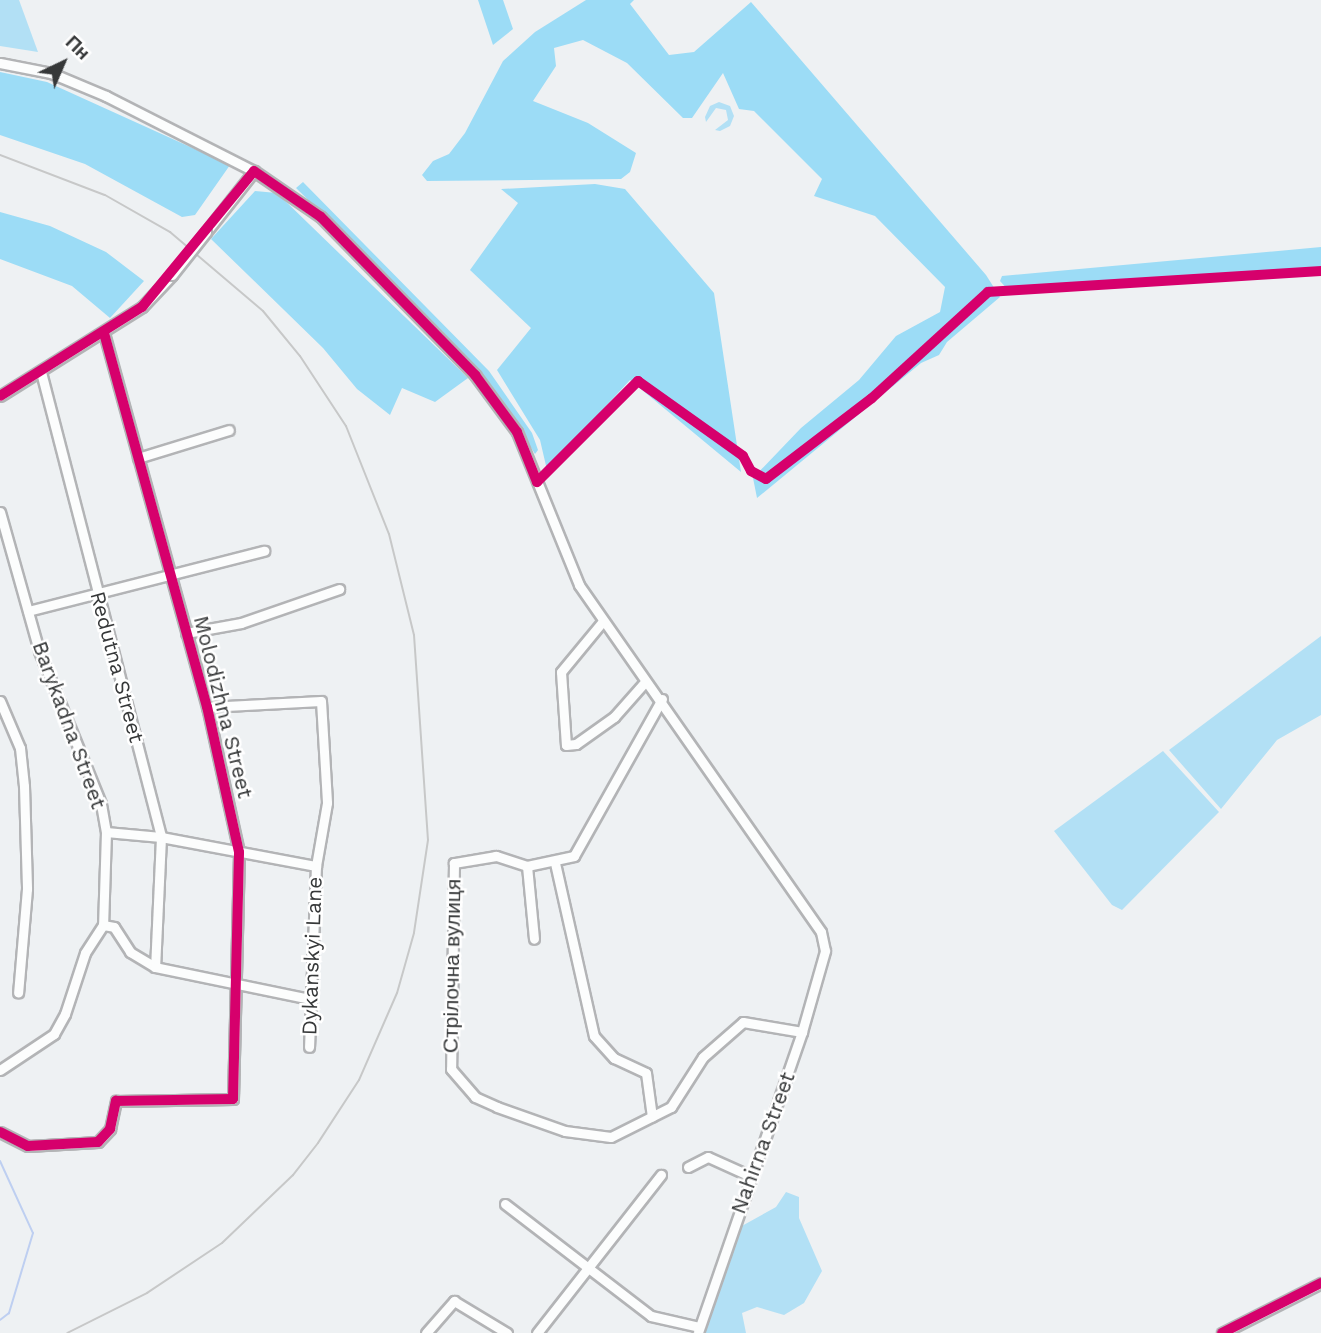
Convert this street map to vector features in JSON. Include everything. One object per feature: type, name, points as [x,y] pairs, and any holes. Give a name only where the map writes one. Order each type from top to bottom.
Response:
[{"type":"street","points":[[0,63],[51,73],[106,96],[254,171],[321,217],[475,375],[517,432],[579,585],[645,682],[663,699],[574,856],[555,863],[527,866],[534,939]]},
{"type":"street","points":[[0,396],[142,307],[172,275],[254,171]]},
{"type":"street","name":"Molodizhna Street","points":[[0,1132],[29,1146],[98,1142],[110,1129],[111,1106],[116,1101],[233,1099],[238,984],[239,852],[206,707],[104,333]]},
{"type":"street","name":"Redutna Street","points":[[41,372],[162,837],[155,967]]},
{"type":"street","points":[[138,458],[229,430]]},
{"type":"street","name":"Barykadna Street","points":[[0,512],[2,528],[28,611],[101,804],[106,832],[103,925]]},
{"type":"street","points":[[28,611],[99,596],[168,575],[264,551]]},
{"type":"street","points":[[186,633],[241,623],[339,589]]},
{"type":"street","points":[[603,621],[561,673],[566,745],[576,744],[614,717],[645,682]]},
{"type":"street","name":"Nahirna Street","points":[[663,699],[809,911],[821,932],[825,951],[802,1032],[750,1176],[699,1330]]},
{"type":"street","points":[[0,701],[20,748],[24,786],[27,889],[18,993]]},
{"type":"street","name":"Molodizhna Street","points":[[206,707],[321,701],[327,803],[316,866]]},
{"type":"street","points":[[106,832],[162,837],[316,866]]},
{"type":"street","name":"Стрілочна вулиця","points":[[527,866],[496,856],[454,863],[449,1061],[458,1080],[475,1097],[565,1131],[611,1137],[652,1117],[678,1100],[704,1057],[736,1026],[759,1022],[802,1032]]},
{"type":"street","points":[[555,863],[594,1037],[614,1058],[646,1073],[652,1117]]},
{"type":"street","name":"Dykanskyi Lane","points":[[309,1047],[316,866]]},
{"type":"street","points":[[0,1070],[54,1034],[65,1014],[85,953],[103,925],[114,927],[130,952],[155,967],[310,999]]},
{"type":"street","points":[[688,1167],[708,1157],[750,1176]]},
{"type":"street","points":[[537,1333],[586,1267],[661,1175]]},
{"type":"street","points":[[505,1204],[650,1316],[699,1330]]},
{"type":"street","points":[[1222,1333],[1321,1283]]},
{"type":"street","points":[[426,1333],[454,1301],[507,1333]]},
{"type":"shaded area","points":[[0,0],[19,0],[38,52],[0,46]]},
{"type":"shaded area","points":[[478,0],[503,0],[513,29],[493,45]]},
{"type":"shaded area","points":[[586,0],[634,0],[630,4],[669,55],[694,52],[751,2],[986,275],[1000,297],[947,342],[939,355],[921,363],[757,498],[753,478],[801,428],[859,380],[896,336],[940,312],[945,287],[875,216],[814,196],[822,179],[754,111],[739,109],[723,73],[692,118],[683,118],[627,63],[583,40],[554,48],[556,66],[533,101],[588,123],[636,153],[630,172],[621,179],[427,181],[422,175],[433,161],[449,154],[465,133],[503,61],[535,32]]},
{"type":"shaded area","points":[[0,72],[47,82],[230,165],[195,215],[182,217],[85,164],[0,135]]},
{"type":"shaded area","points":[[719,102],[730,106],[734,116],[730,126],[720,131],[715,130],[728,120],[726,110],[716,108],[706,122],[705,117],[710,106]]},
{"type":"shaded area","points":[[303,182],[489,371],[532,433],[538,450],[535,454],[500,398],[445,334],[296,188]]},
{"type":"shaded area","points":[[595,184],[625,189],[714,293],[741,472],[630,380],[547,470],[540,440],[497,370],[531,328],[470,270],[518,203],[501,189]]},
{"type":"shaded area","points":[[255,191],[277,193],[468,378],[435,402],[402,388],[390,415],[357,389],[323,348],[211,239]]},
{"type":"shaded area","points":[[0,212],[50,226],[106,252],[144,281],[110,318],[72,286],[0,259]]},
{"type":"shaded area","points":[[1321,247],[1321,268],[1017,292],[1009,291],[1000,281],[1002,276]]},
{"type":"shaded area","points":[[1321,636],[1321,715],[1277,740],[1221,809],[1169,750]]},
{"type":"shaded area","points":[[1163,751],[1219,812],[1122,910],[1112,905],[1054,831]]},
{"type":"shaded area","points":[[786,1192],[799,1197],[799,1218],[822,1271],[804,1303],[784,1315],[757,1307],[742,1313],[746,1333],[704,1333],[740,1227],[776,1207]]},
{"type":"waterway","points":[[0,1161],[33,1233],[9,1313],[0,1320]]},
{"type":"railway","points":[[0,155],[105,195],[170,232],[263,311],[300,356],[346,426],[389,534],[414,635],[428,840],[414,933],[397,993],[359,1080],[318,1143],[293,1175],[222,1243],[147,1293],[67,1333]]},
{"type":"cycle path","points":[[0,396],[142,307],[254,171],[321,217],[475,375],[517,432],[537,482],[638,381],[743,456],[751,471],[766,479],[872,398],[988,292],[1321,271]]},
{"type":"cycle path","points":[[0,1132],[28,1146],[98,1142],[110,1129],[116,1101],[233,1099],[239,852],[207,707],[104,333]]},
{"type":"cycle path","points":[[1222,1333],[1321,1283]]}]
